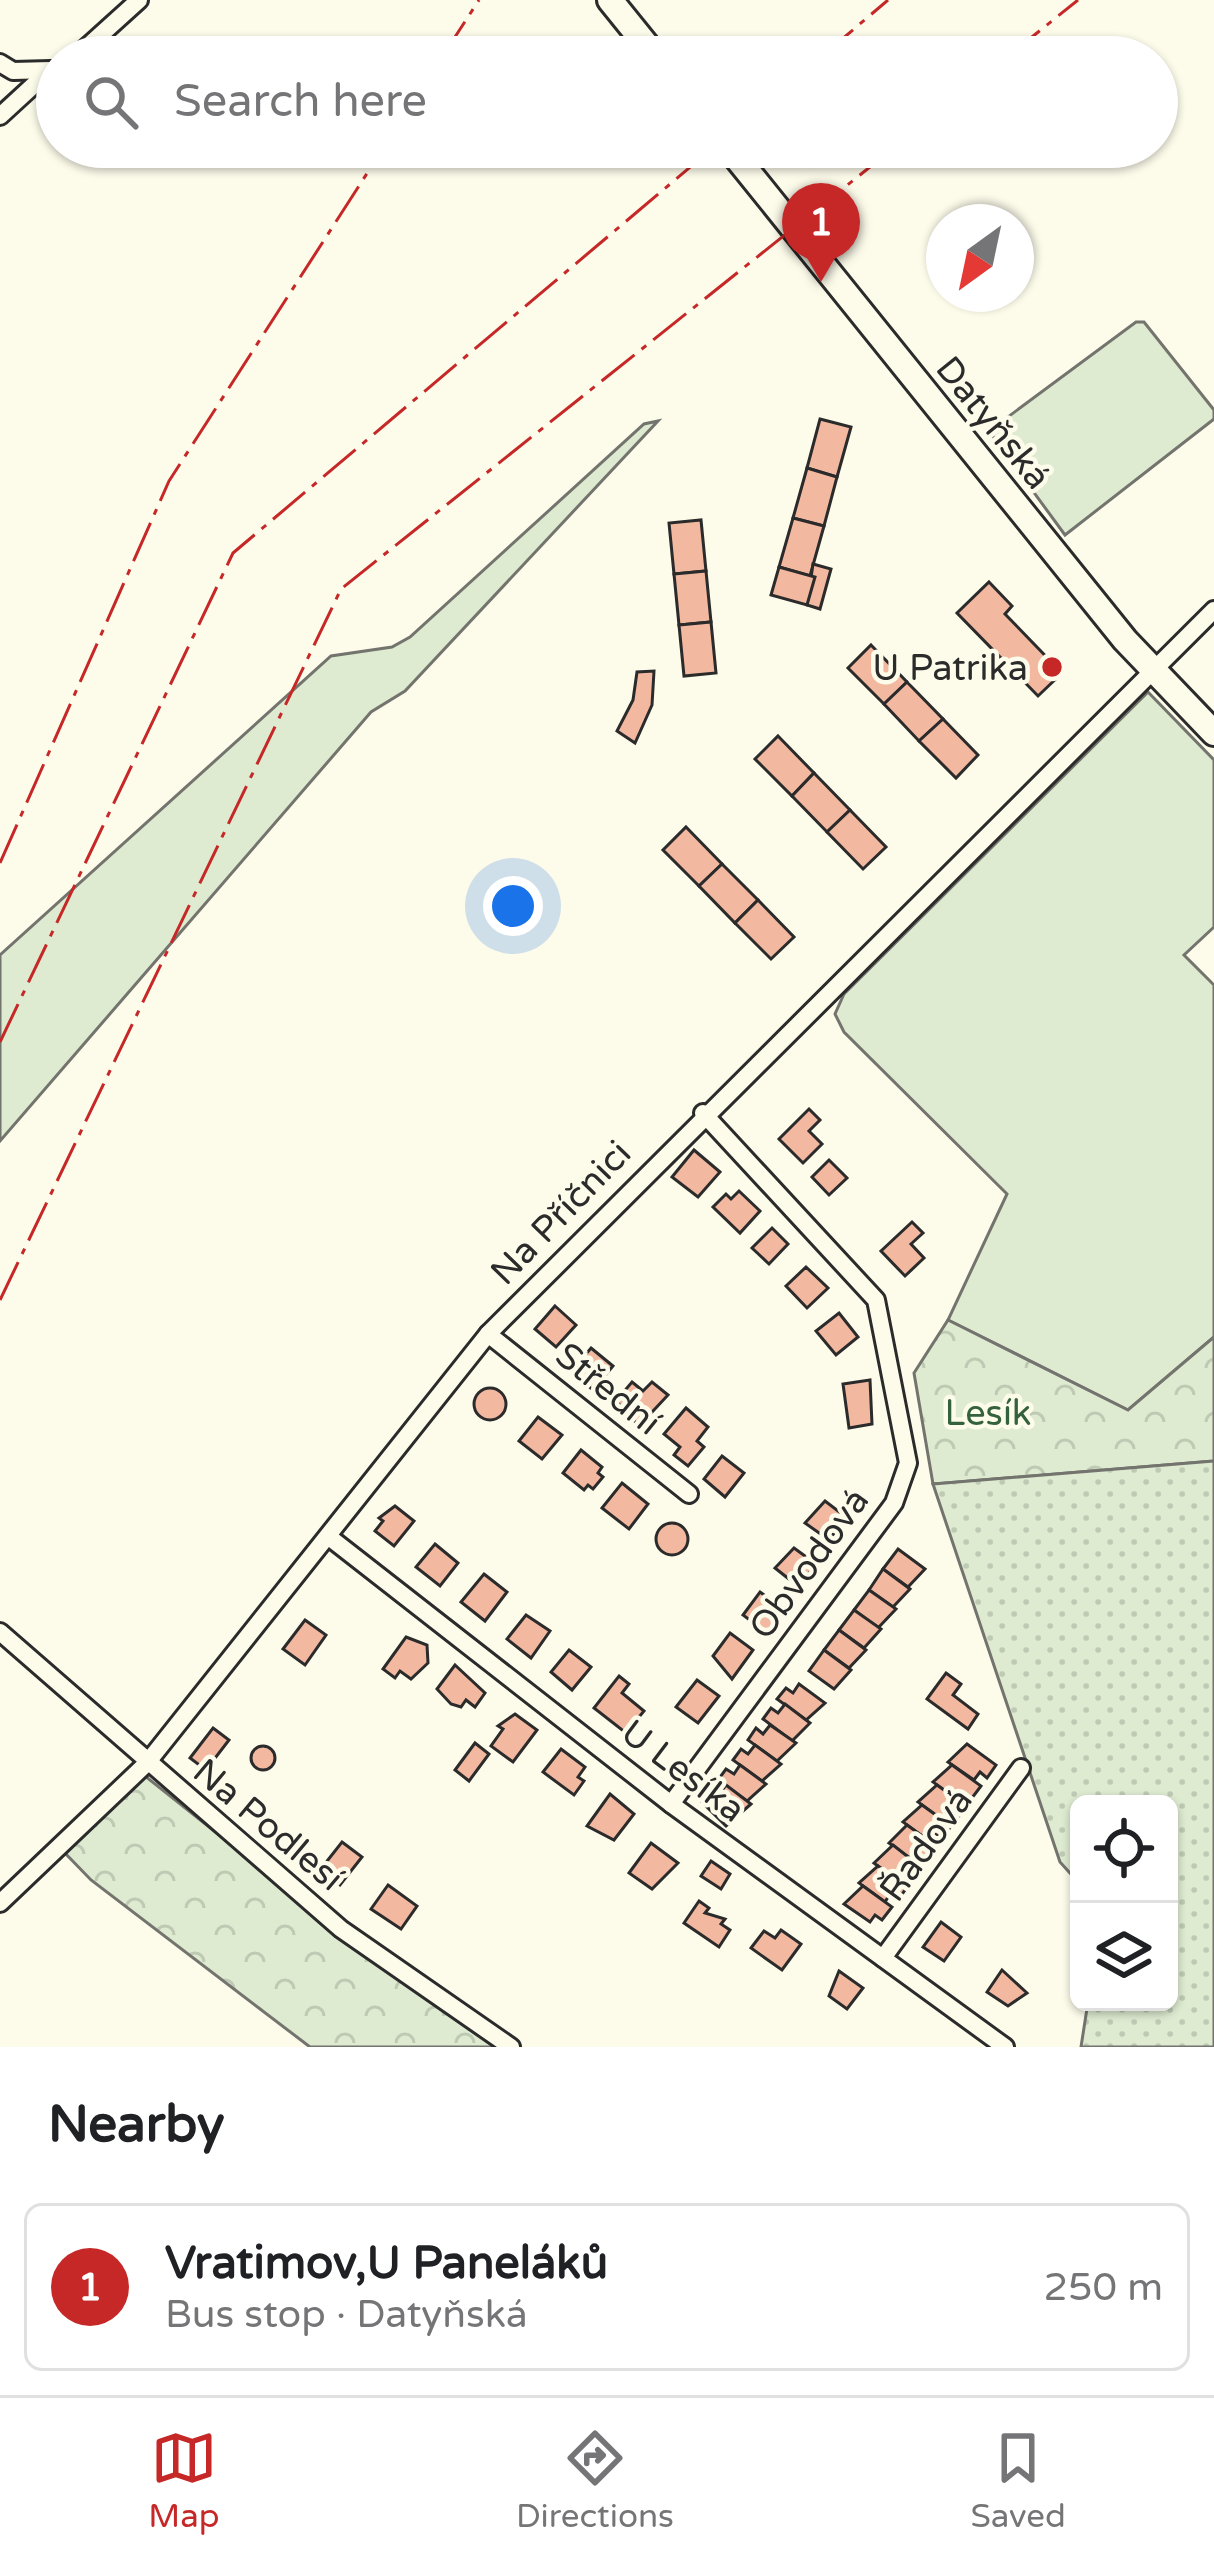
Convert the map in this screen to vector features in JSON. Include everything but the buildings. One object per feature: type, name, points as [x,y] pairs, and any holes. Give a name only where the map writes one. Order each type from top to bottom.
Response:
[{"type":"main road","points":[[610,0],[639,36]]},
{"type":"main road","name":"Datyňská","points":[[745,168],[1154,671],[1214,733]]},
{"type":"street","points":[[100,36],[140,0]]},
{"type":"street","points":[[0,64],[13,70],[36,69]]},
{"type":"street","points":[[0,116],[36,84]]},
{"type":"street","name":"Na Příčnici","points":[[0,1903],[147,1763],[488,1334],[703,1113],[1214,610]]},
{"type":"street","name":"Obvodová","points":[[671,1804],[894,1503],[908,1463],[876,1300],[703,1113]]},
{"type":"street","name":"Střední","points":[[488,1334],[689,1494]]},
{"type":"street","name":"U Lesíka","points":[[329,1537],[671,1804],[1005,2047]]},
{"type":"street","name":"Na Podlesí","points":[[0,1632],[341,1929],[511,2047]]},
{"type":"street","name":"Řadová","points":[[883,1958],[1021,1768]]},
{"type":"green space","points":[[1136,322],[1144,322],[1214,410],[1214,419],[1065,535],[989,431]]},
{"type":"green space","points":[[658,421],[405,691],[371,712],[0,1141],[0,955],[331,656],[392,647],[410,637],[644,424]]},
{"type":"green space","points":[[1148,692],[1214,760],[1214,927],[1184,955],[1214,985],[1214,1337],[1128,1410],[948,1320],[1007,1194],[844,1032],[835,1014],[844,994]]},
{"type":"green space","name":"Lesík","points":[[948,1320],[1128,1410],[1214,1337],[1214,1461],[933,1484],[914,1373]]},
{"type":"green space","points":[[1214,1461],[1214,2047],[1081,2047],[1087,2011],[1178,2011],[1178,1795],[1070,1795],[1070,1873],[1060,1862],[933,1484]]},
{"type":"green space","points":[[145,1776],[335,1927],[500,2047],[310,2047],[91,1880],[64,1852]]},
{"type":"power","points":[[456,36],[479,0]]},
{"type":"power","points":[[846,36],[888,0]]},
{"type":"power","points":[[1033,36],[1078,0]]},
{"type":"power","points":[[0,863],[169,481],[370,168]]},
{"type":"power","points":[[0,1042],[233,553],[689,168]]},
{"type":"power","points":[[0,1300],[341,589],[869,168]]},
{"type":"place","name":"Vratimov,U Paneláků","points":[[821,282]]},
{"type":"place","name":"U Patrika","points":[[1052,667]]}]
